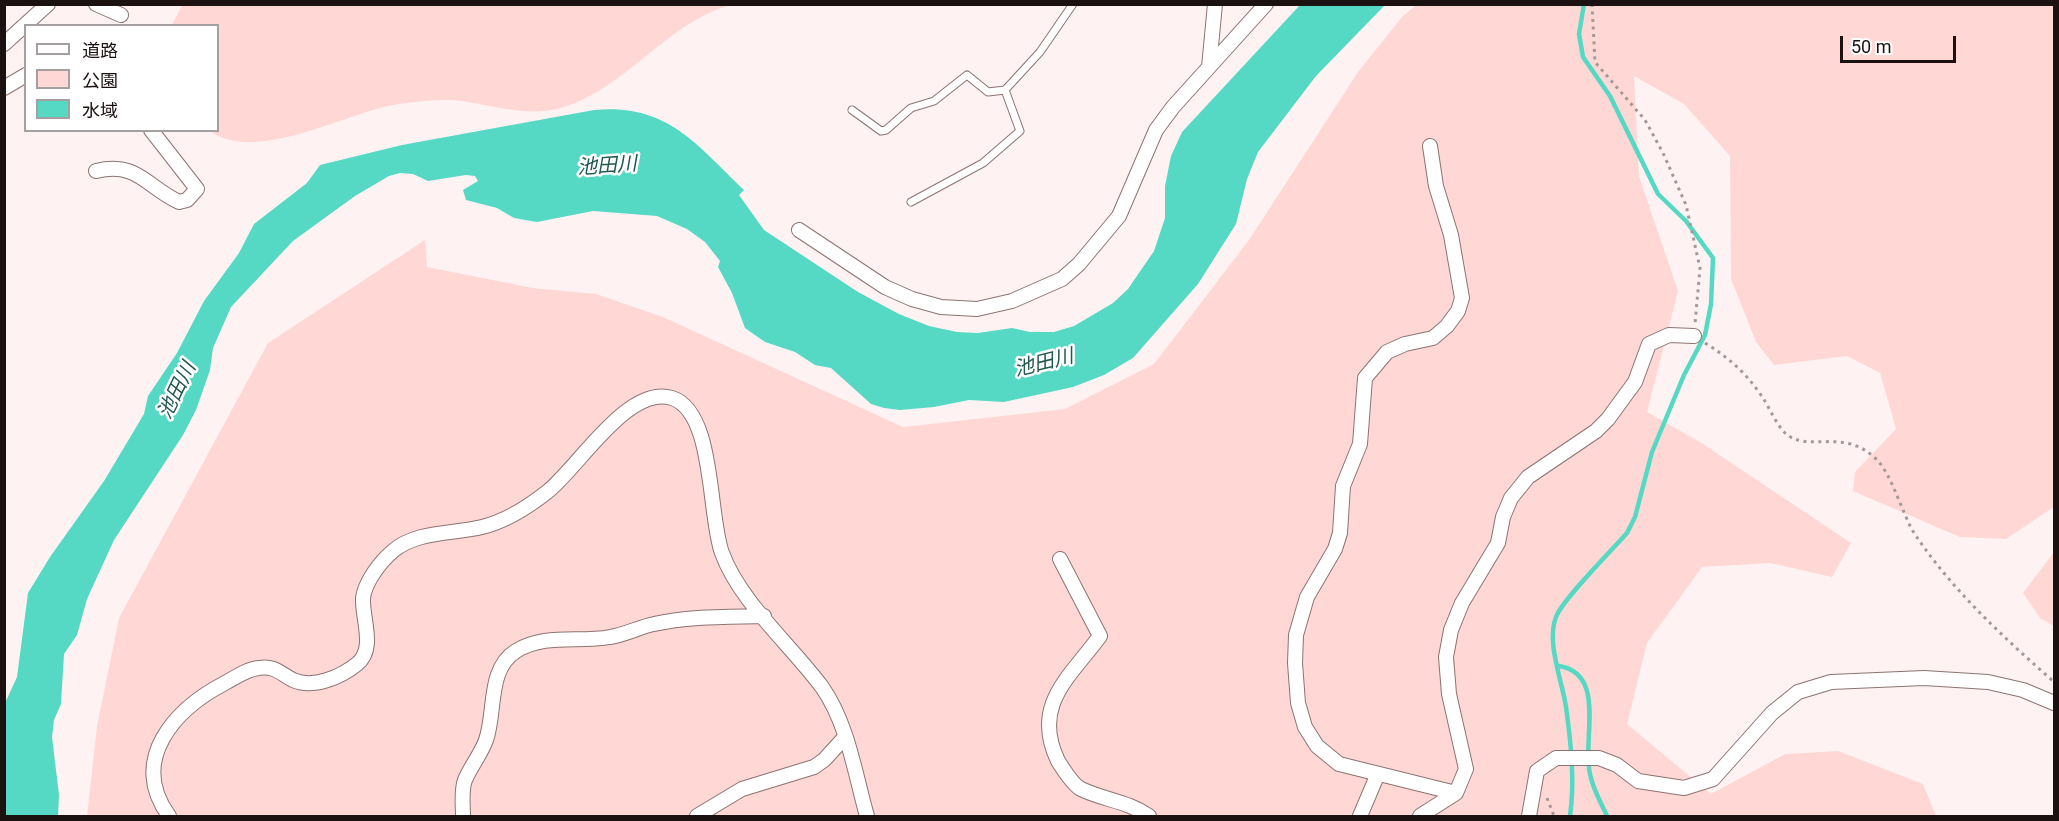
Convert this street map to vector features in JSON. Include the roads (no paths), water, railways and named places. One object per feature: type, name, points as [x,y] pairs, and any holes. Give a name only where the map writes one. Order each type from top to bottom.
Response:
[{"type":"street","points":[[26,24],[48,4]]},
{"type":"street","points":[[96,4],[121,15]]},
{"type":"street","points":[[1209,67],[1215,4]]},
{"type":"street","points":[[799,230],[885,287],[912,299],[941,307],[977,309],[1012,302],[1062,279],[1103,237],[1119,216],[1156,130],[1173,106],[1266,4]]},
{"type":"street","points":[[4,44],[24,26]]},
{"type":"street","points":[[4,88],[24,76]]},
{"type":"street","points":[[96,171],[110,168],[126,170],[142,176],[172,199],[179,202],[187,200],[196,189],[153,132]]},
{"type":"street","points":[[1430,146],[1436,186],[1451,235],[1462,298],[1458,311],[1447,326],[1433,338],[1405,344],[1387,352],[1365,378],[1360,444],[1343,486],[1338,541],[1307,597],[1296,635],[1298,703],[1305,727],[1317,746],[1339,764],[1377,776],[1456,793]]},
{"type":"street","points":[[1420,816],[1456,793],[1466,769],[1449,694],[1446,657],[1451,630],[1462,603],[1498,543],[1503,517],[1511,498],[1528,477],[1596,431],[1608,419],[1635,382],[1649,344],[1669,335],[1694,336]]},
{"type":"street","points":[[169,816],[155,794],[154,768],[162,741],[175,718],[187,707],[200,696],[255,668],[273,668],[305,684],[329,679],[356,664],[367,649],[364,594],[376,570],[393,551],[415,539],[483,527],[528,507],[561,482],[610,425],[636,404],[655,396],[678,400],[688,408],[694,418],[707,459],[715,526],[722,554],[743,591],[824,690],[840,719],[867,816]]},
{"type":"street","points":[[1060,559],[1100,636],[1056,692],[1049,718],[1051,745],[1060,764],[1078,788],[1132,805],[1149,816]]},
{"type":"street","points":[[463,816],[464,782],[489,731],[498,673],[514,652],[530,644],[561,638],[610,637],[662,622],[764,616]]},
{"type":"street","points":[[1529,816],[1537,771],[1556,758],[1599,758],[1617,765],[1638,781],[1684,788],[1713,778],[1772,713],[1798,692],[1831,682],[1924,678],[1988,682],[2023,690],[2055,703]]},
{"type":"street","points":[[697,816],[742,789],[814,767],[824,760],[845,737]]},
{"type":"street","points":[[1360,816],[1377,776]]},
{"type":"lane","points":[[852,110],[881,131],[886,130],[911,108],[934,101],[967,75],[988,92],[1005,90],[1040,52],[1073,4]]},
{"type":"lane","points":[[911,202],[983,163],[1020,131],[1005,90]]},
{"type":"water","name":"池田川","points":[[1300,5],[1385,5],[1316,76],[1258,152],[1247,179],[1236,224],[1198,284],[1133,358],[1104,375],[1073,387],[1004,402],[969,400],[934,407],[900,410],[871,404],[831,368],[815,365],[795,352],[765,342],[745,328],[732,293],[718,267],[720,261],[705,242],[687,229],[657,216],[593,211],[537,222],[514,218],[497,208],[466,200],[463,190],[478,181],[475,176],[466,175],[428,181],[413,174],[400,173],[389,176],[355,196],[293,241],[231,307],[213,348],[210,370],[196,410],[183,435],[114,540],[87,599],[77,635],[64,654],[61,704],[54,720],[52,737],[59,795],[58,816],[5,816],[5,703],[17,677],[28,593],[50,557],[104,481],[144,414],[148,396],[177,353],[204,301],[239,253],[254,224],[307,183],[320,165],[402,145],[594,110],[641,113],[661,120],[678,130],[711,157],[744,190],[739,195],[764,230],[858,292],[899,314],[929,326],[957,332],[978,333],[1012,328],[1030,332],[1054,332],[1074,326],[1113,303],[1128,289],[1154,251],[1165,218],[1165,186],[1171,156],[1182,132]]},
{"type":"waterway","points":[[1570,816],[1571,748],[1566,707],[1554,649],[1553,627],[1560,609],[1627,533],[1635,517],[1652,452],[1684,375],[1705,335],[1711,304],[1713,258],[1686,221],[1658,194],[1610,96],[1583,57],[1579,34],[1584,4]]},
{"type":"waterway","points":[[1559,666],[1573,671],[1582,680],[1587,693],[1589,768],[1594,787],[1607,816]]}]
